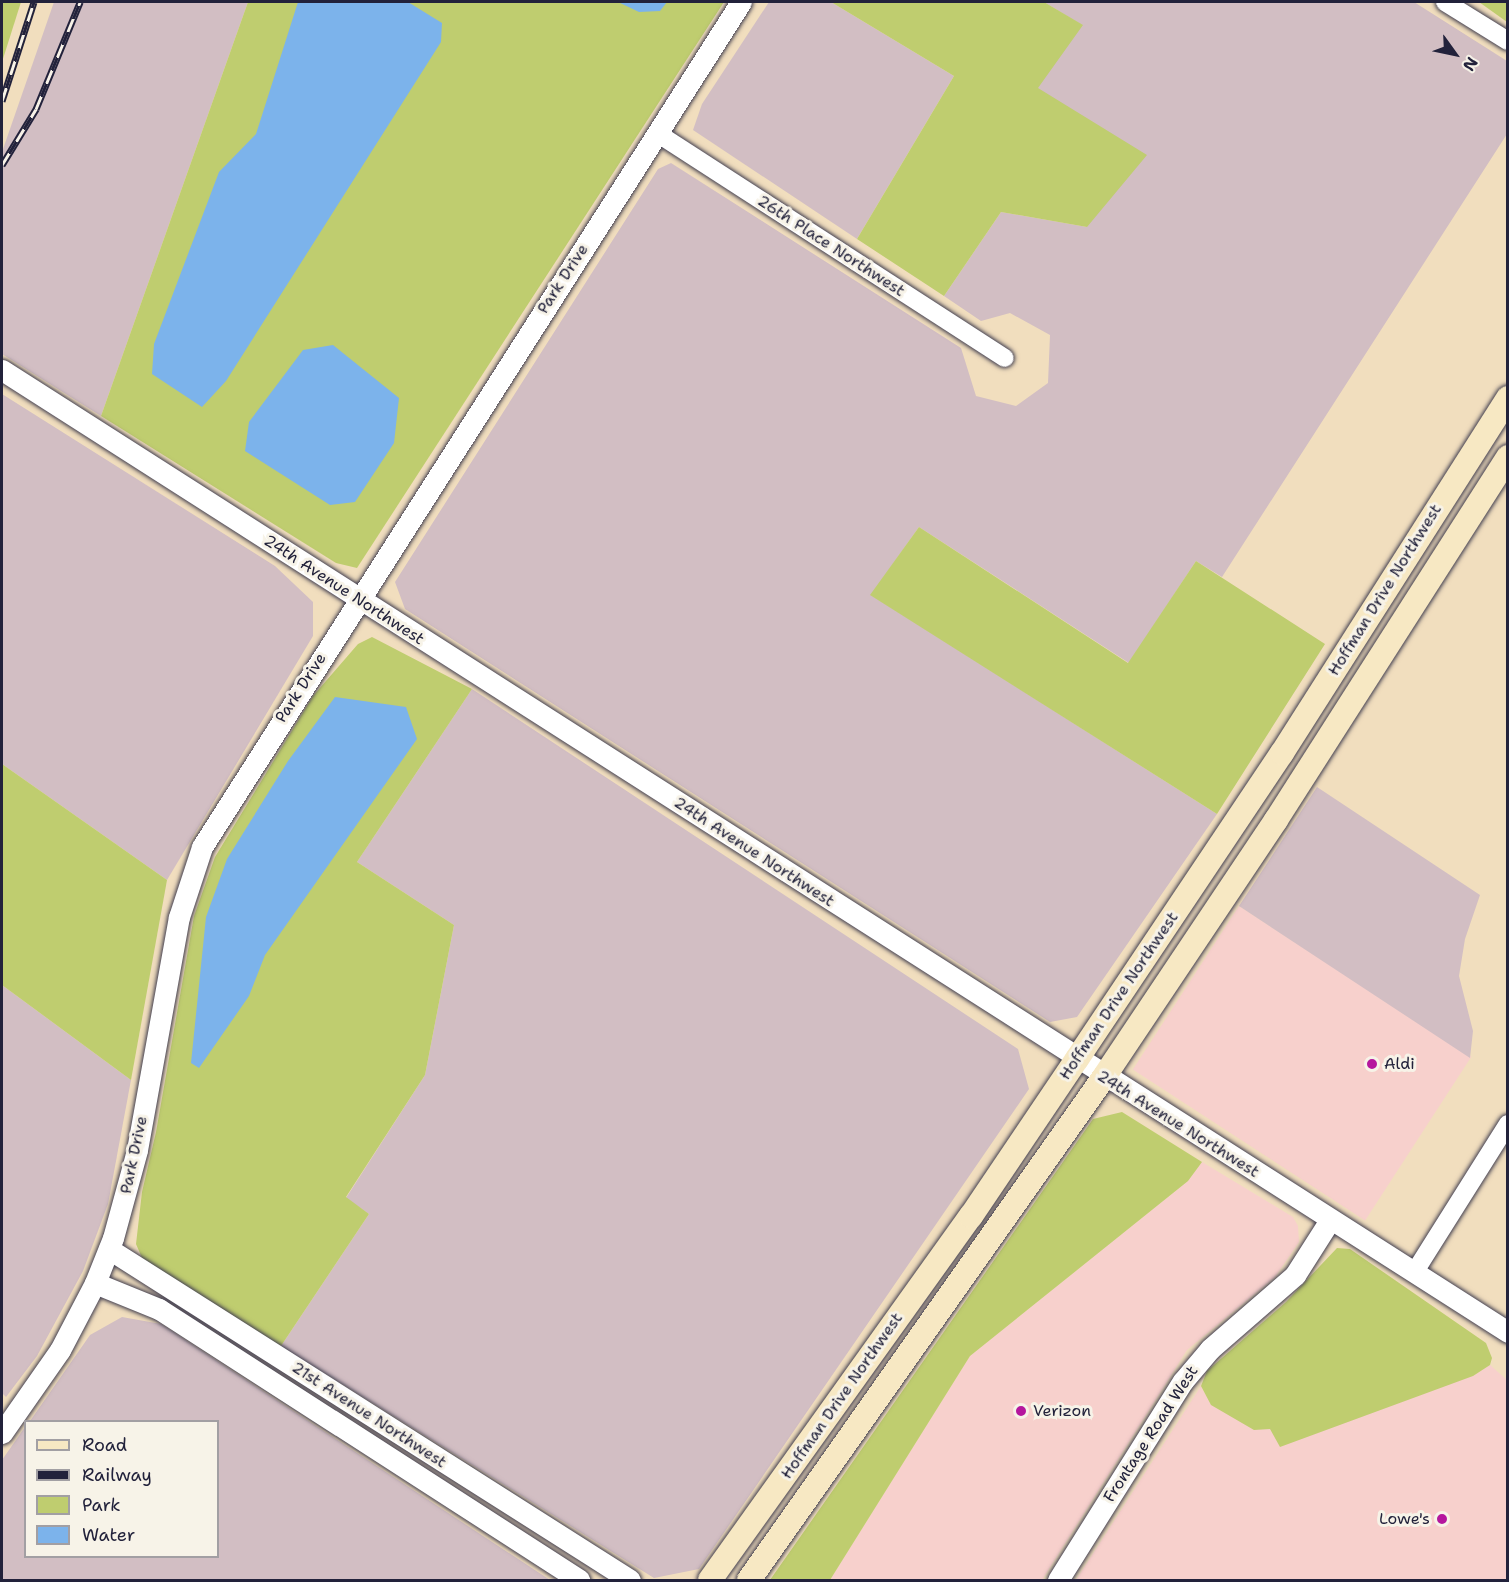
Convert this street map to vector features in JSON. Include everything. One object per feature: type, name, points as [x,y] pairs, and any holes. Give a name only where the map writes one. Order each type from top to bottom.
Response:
[{"type":"main road","name":"Hoffman Drive Northwest","points":[[710,1581],[964,1225],[1077,1059],[1282,753],[1508,398]]},
{"type":"main road","name":"Hoffman Drive Northwest","points":[[749,1581],[1104,1077],[1276,820],[1508,457]]},
{"type":"street","name":"Park Drive","points":[[2,1433],[60,1350],[95,1283],[109,1249],[137,1150],[179,917],[190,876],[217,818],[741,2]]},
{"type":"street","points":[[1445,2],[1508,41]]},
{"type":"street","name":"26th Place Northwest","points":[[657,133],[1005,358]]},
{"type":"street","name":"24th Avenue Northwest","points":[[2,370],[1104,1077],[1508,1332]]},
{"type":"street","points":[[1414,1273],[1508,1124]]},
{"type":"street","name":"Frontage Road West","points":[[1058,1581],[1183,1381],[1210,1349],[1295,1275],[1330,1220]]},
{"type":"street","name":"21st Avenue Northwest","points":[[109,1249],[630,1581]]},
{"type":"street","name":"21st Avenue Northwest","points":[[95,1283],[129,1294],[176,1320],[579,1581]]},
{"type":"shaded area","points":[[54,2],[248,2],[101,416],[2,354],[2,152]]},
{"type":"shaded area","points":[[769,2],[831,2],[954,76],[857,239],[693,130],[702,104]]},
{"type":"shaded area","points":[[1044,2],[1414,2],[1507,61],[1507,134],[1222,577],[1196,561],[1129,663],[919,527],[871,595],[1217,814],[1077,1017],[1050,1022],[405,609],[395,582],[658,169],[671,163],[961,348],[976,396],[1016,406],[1048,383],[1050,335],[1010,313],[981,321],[944,296],[1001,212],[1087,227],[1037,88],[1082,25]]},
{"type":"shaded area","points":[[2,394],[275,566],[313,602],[313,636],[167,880],[2,764]]},
{"type":"shaded area","points":[[472,689],[1018,1049],[1029,1089],[699,1569],[654,1578],[281,1346],[369,1214],[346,1198],[425,1075],[454,925],[357,862]]},
{"type":"shaded area","points":[[1317,787],[1480,895],[1465,939],[1459,976],[1473,1031],[1470,1058],[1239,906]]},
{"type":"shaded area","points":[[1239,906],[1471,1057],[1365,1220],[1133,1070]]},
{"type":"shaded area","points":[[2,985],[131,1080],[108,1204],[83,1271],[37,1356],[6,1397],[2,1393]]},
{"type":"shaded area","points":[[1202,1162],[1293,1217],[1298,1226],[1299,1242],[1275,1277],[1187,1350],[1042,1580],[830,1580],[970,1356],[1188,1181]]},
{"type":"shaded area","points":[[122,1317],[161,1324],[550,1580],[2,1580],[2,1460],[24,1428],[24,1558],[219,1558],[219,1420],[31,1420],[90,1335]]},
{"type":"shaded area","points":[[1490,1365],[1507,1380],[1507,1580],[1076,1580],[1201,1386],[1211,1405],[1473,1376]]},
{"type":"green space","points":[[2,2],[21,2],[2,62]]},
{"type":"green space","points":[[248,2],[724,2],[357,568],[336,563],[101,416]]},
{"type":"green space","points":[[831,2],[1044,2],[1083,25],[1038,88],[1147,155],[1087,227],[1001,212],[944,296],[857,239],[954,76]]},
{"type":"green space","points":[[1479,2],[1507,2],[1507,22]]},
{"type":"green space","points":[[919,527],[1128,663],[1196,561],[1325,644],[1217,814],[870,595]]},
{"type":"green space","points":[[372,637],[472,689],[357,862],[454,925],[425,1075],[346,1197],[369,1214],[281,1346],[145,1265],[136,1244],[142,1192],[156,1132],[194,916],[215,857],[313,696],[358,644]]},
{"type":"green space","points":[[2,764],[167,880],[131,1080],[2,985]]},
{"type":"green space","points":[[1122,1112],[1202,1162],[1188,1181],[970,1356],[830,1580],[770,1580],[1093,1119]]},
{"type":"green space","points":[[1337,1248],[1350,1249],[1486,1343],[1492,1358],[1490,1365],[1473,1376],[1280,1447],[1270,1429],[1254,1430],[1211,1405],[1201,1386],[1207,1371],[1286,1302]]},
{"type":"water","points":[[298,2],[408,2],[442,23],[441,42],[226,381],[202,407],[152,374],[154,344],[219,172],[256,134]]},
{"type":"water","points":[[618,2],[667,2],[660,11],[639,12]]},
{"type":"water","points":[[333,345],[399,398],[394,443],[355,502],[330,505],[245,451],[249,422],[303,350]]},
{"type":"water","points":[[335,697],[406,707],[417,739],[265,955],[249,996],[199,1068],[191,1063],[206,917],[227,859],[288,761]]},
{"type":"railway","points":[[2,101],[34,2]]},
{"type":"railway","points":[[2,165],[36,109],[80,2]]},
{"type":"place","name":"Aldi","points":[[1372,1064]]},
{"type":"place","name":"Verizon","points":[[1021,1411]]},
{"type":"place","name":"Lowe's","points":[[1442,1519]]}]
